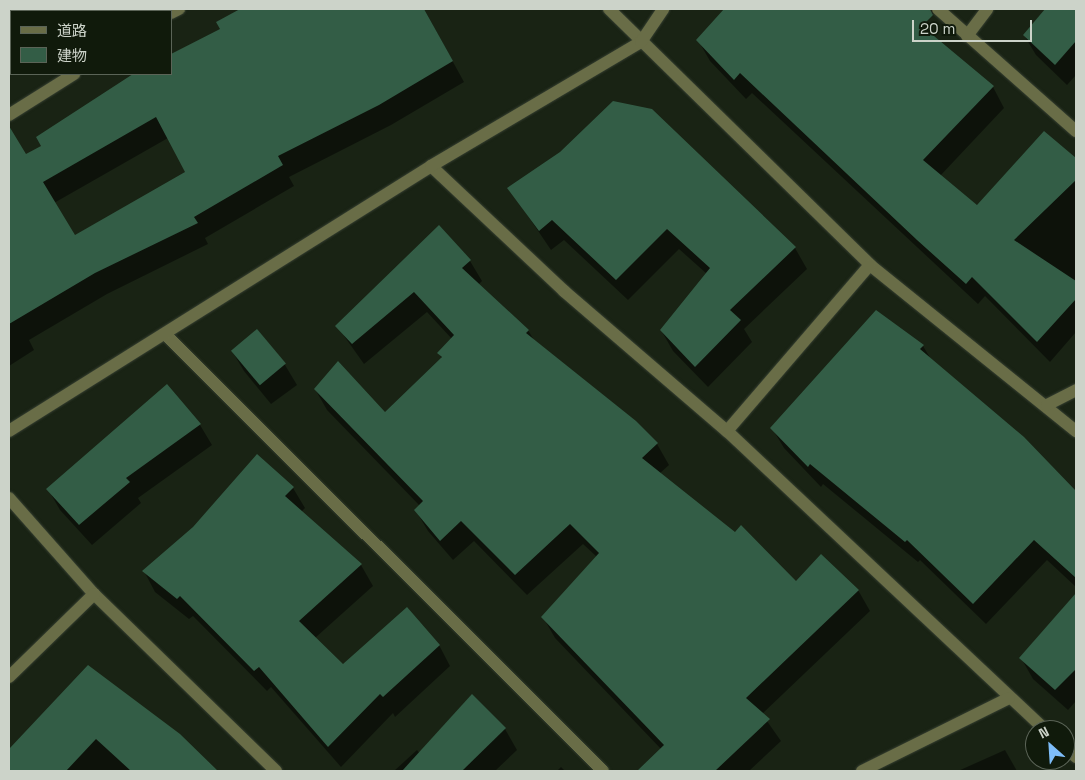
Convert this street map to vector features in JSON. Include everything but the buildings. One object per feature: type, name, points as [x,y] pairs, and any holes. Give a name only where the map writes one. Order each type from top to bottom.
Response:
[{"type":"street","points":[[609,9],[640,42],[870,265],[1047,405],[1076,431]]},
{"type":"street","points":[[9,432],[166,335],[431,166],[640,42],[664,9]]},
{"type":"street","points":[[938,9],[1076,131]]},
{"type":"street","points":[[967,36],[987,9]]},
{"type":"street","points":[[9,115],[72,75]]},
{"type":"street","points":[[431,166],[564,292],[727,431],[1034,720]]},
{"type":"street","points":[[727,431],[870,265]]},
{"type":"street","points":[[166,335],[603,771]]},
{"type":"street","points":[[1047,405],[1076,390]]},
{"type":"street","points":[[9,498],[94,594],[276,771]]},
{"type":"street","points":[[9,677],[94,594]]},
{"type":"street","points":[[862,771],[1009,698]]}]
